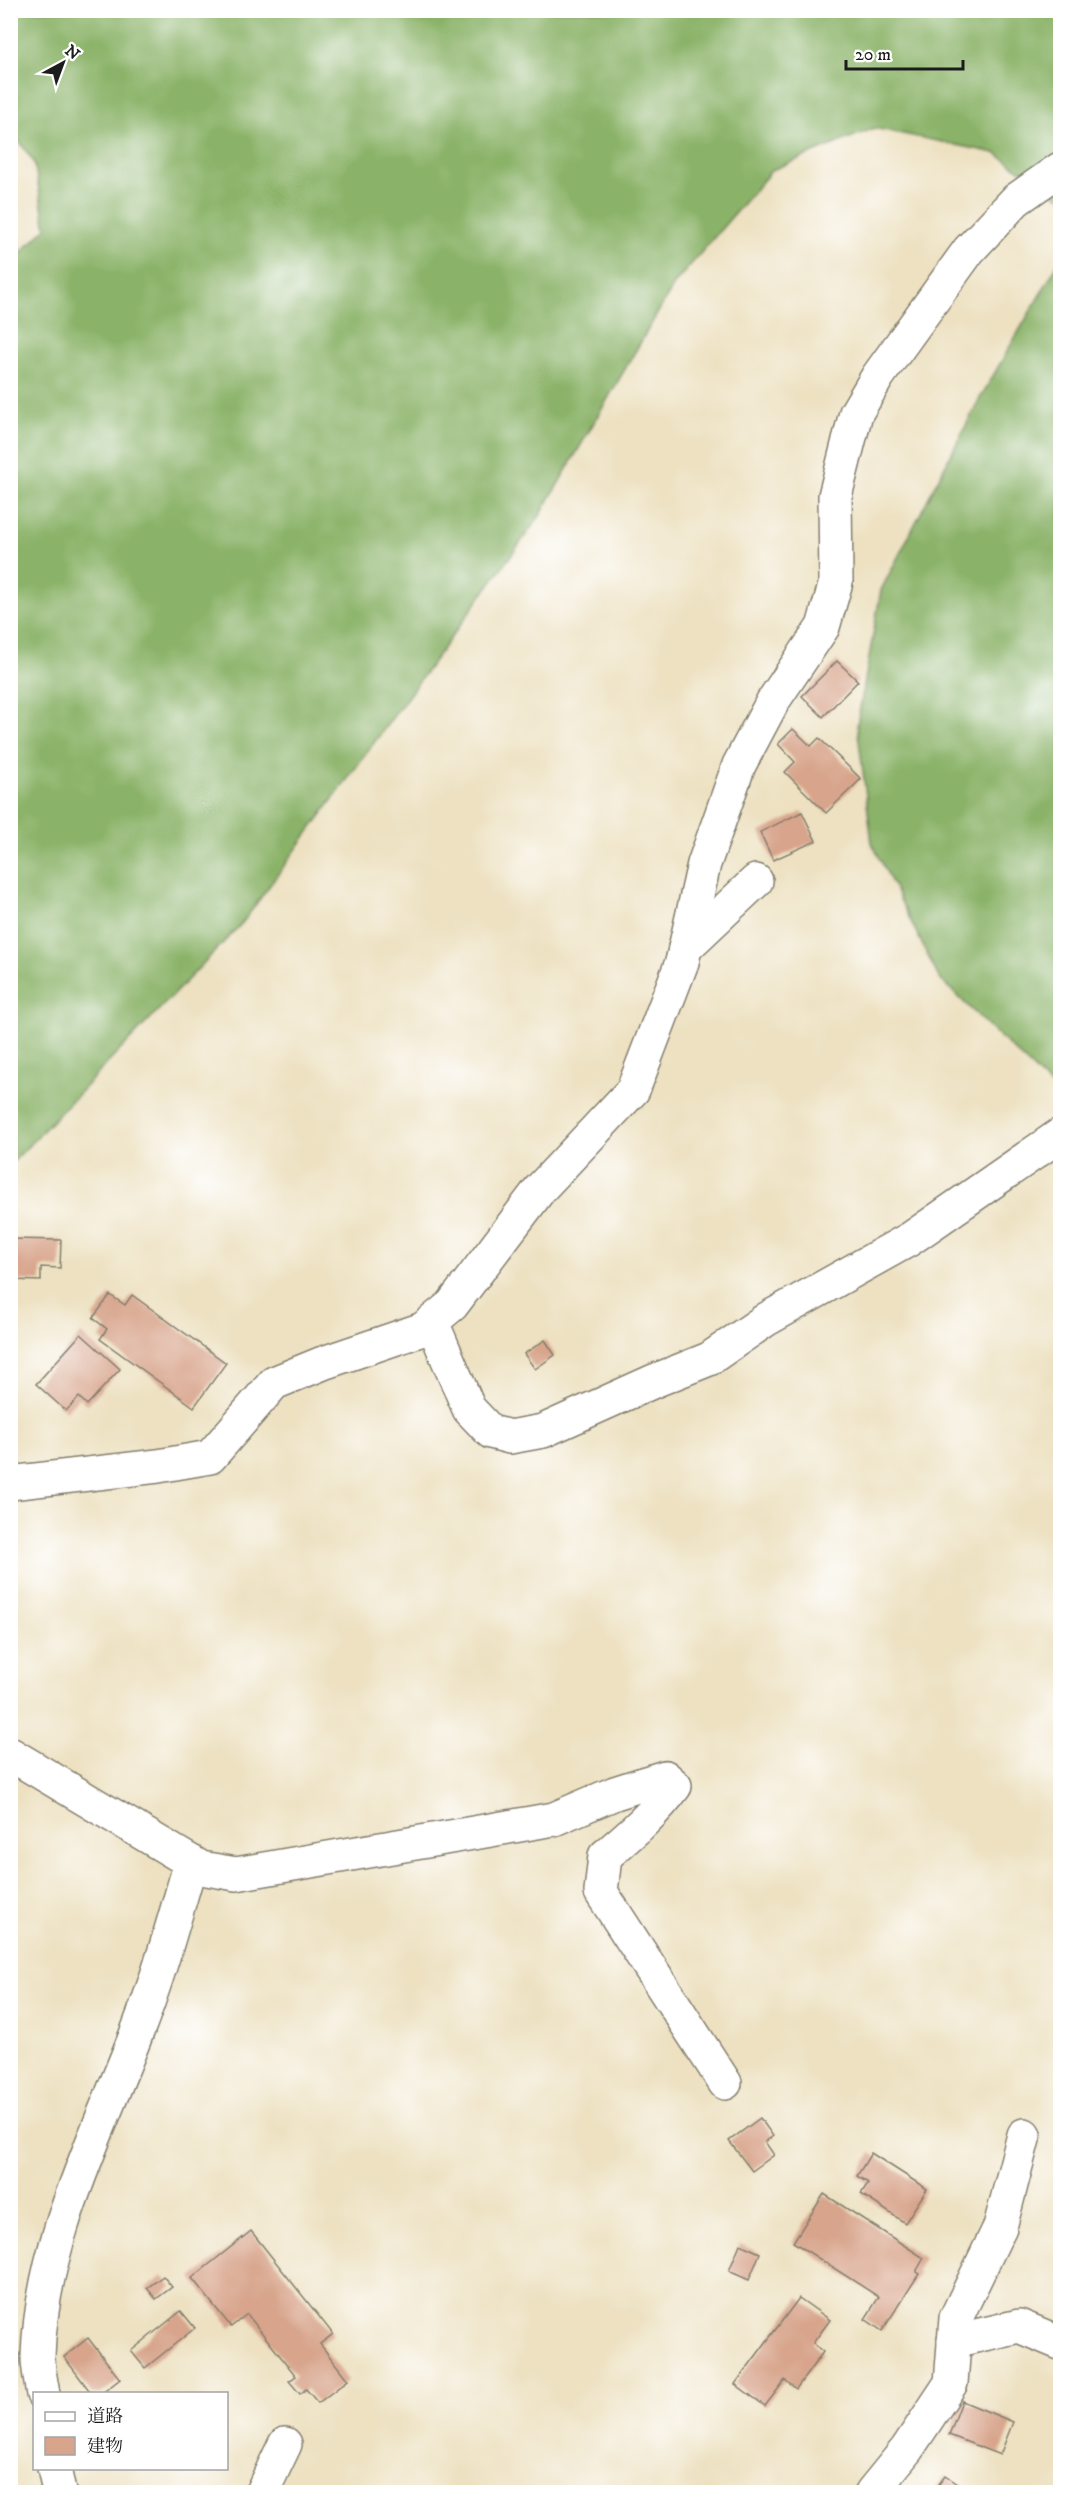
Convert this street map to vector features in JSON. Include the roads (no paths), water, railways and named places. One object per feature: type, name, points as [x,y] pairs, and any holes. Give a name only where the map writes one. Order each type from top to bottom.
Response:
[{"type":"street","points":[[10,1483],[26,1479],[158,1466],[210,1456],[274,1383],[423,1329],[452,1305],[540,1189],[633,1089],[682,962],[704,864],[739,765],[773,701],[823,627],[836,582],[835,496],[856,413],[878,376],[969,250],[1016,200],[1060,169]]},
{"type":"street","points":[[685,948],[756,881]]},
{"type":"street","points":[[432,1322],[469,1409],[491,1432],[510,1437],[543,1431],[709,1359],[767,1319],[910,1239],[1060,1135]]},
{"type":"street","points":[[10,1754],[201,1868],[236,1874],[554,1820],[615,1793],[664,1777],[675,1786],[666,1799],[635,1831],[605,1856],[601,1892],[725,2084]]},
{"type":"street","points":[[43,2392],[38,2359],[44,2296],[69,2200],[138,2029],[164,1955],[191,1862]]},
{"type":"street","points":[[872,2493],[907,2449],[951,2383],[956,2318],[1000,2227],[1024,2135]]},
{"type":"street","points":[[954,2341],[1019,2326],[1060,2343]]},
{"type":"street","points":[[262,2493],[285,2444]]},
{"type":"street","points":[[54,2470],[58,2493]]}]
